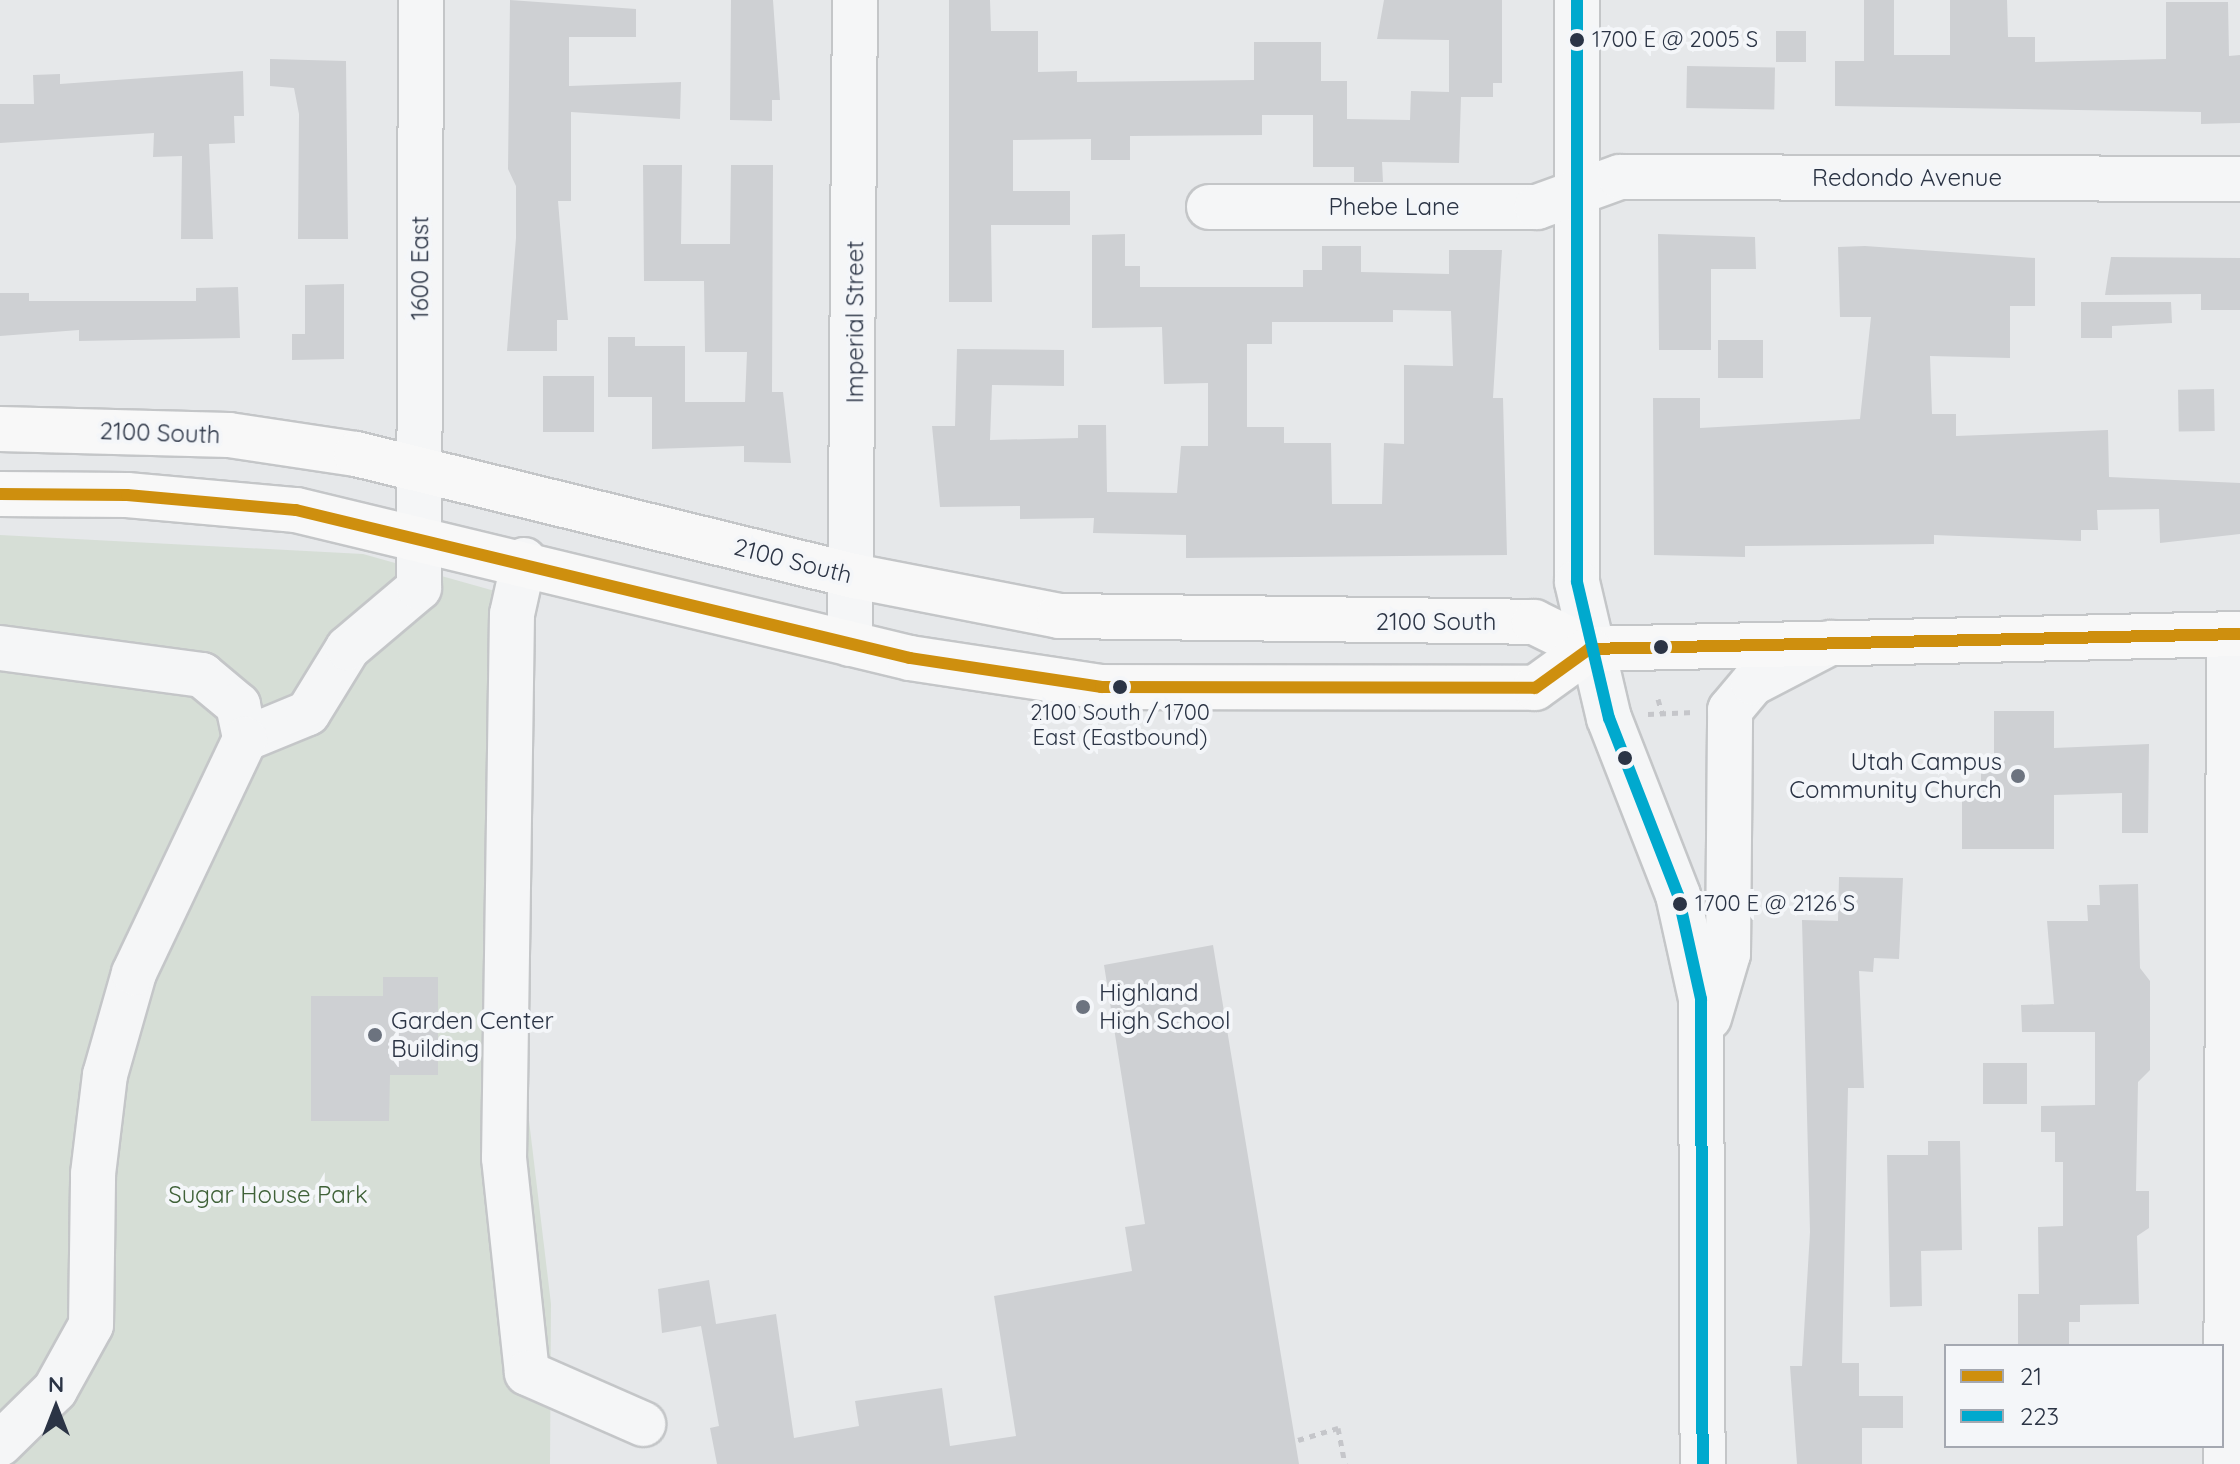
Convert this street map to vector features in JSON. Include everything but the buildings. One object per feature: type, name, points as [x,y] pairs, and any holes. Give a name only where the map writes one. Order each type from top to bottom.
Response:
[{"type":"main road","name":"2100 South","points":[[0,429],[229,435],[420,468],[854,576],[1002,608],[1126,621],[1534,622],[1589,649],[2235,634]]},
{"type":"main road","points":[[0,494],[212,501],[420,535],[850,644],[1088,685],[1313,692],[1535,688],[1589,649]]},
{"type":"street","name":"1600 East","points":[[245,739],[308,713],[348,648],[419,588],[421,0]]},
{"type":"street","name":"Imperial Street","points":[[850,644],[854,576],[855,0]]},
{"type":"street","points":[[1577,0],[1577,582],[1589,649],[1681,905],[1704,1032],[1703,1464]]},
{"type":"street","name":"Redondo Avenue","points":[[1575,192],[1620,177],[2240,179]]},
{"type":"street","name":"Phebe Lane","points":[[1209,207],[1537,207],[1575,192]]},
{"type":"street","points":[[524,560],[512,614],[504,1158],[527,1373],[643,1424]]},
{"type":"street","points":[[2226,1464],[2235,634]]},
{"type":"street","points":[[1704,1032],[1728,954],[1730,710],[1753,683],[1830,643]]},
{"type":"street","points":[[0,648],[202,675],[238,705],[245,739],[134,973],[105,1075],[93,1174],[91,1325],[55,1390],[0,1444]]},
{"type":"path","points":[[1658,699],[1662,713]]},
{"type":"path","points":[[1647,714],[1702,711]]},
{"type":"path","points":[[1298,1440],[1338,1428],[1345,1464]]},
{"type":"green space","name":"Sugar House Park","points":[[0,535],[363,554],[538,603],[520,700],[522,1062],[551,1304],[550,1464],[0,1464]]},
{"type":"transit line","name":"223","points":[[1577,0],[1577,582],[1609,718],[1678,895],[1701,999],[1703,1464]]},
{"type":"transit line","name":"21","points":[[0,494],[127,495],[296,510],[910,658],[1101,687],[1535,688],[1589,649],[2240,634]]},
{"type":"place","name":"1700 E @ 2005 S","points":[[1577,40]]},
{"type":"place","name":"2100 South / 1700 East (Eastbound)","points":[[1120,687]]},
{"type":"place","name":"Utah Campus Community Church","points":[[2018,776]]},
{"type":"place","name":"1700 E @ 2126 S","points":[[1680,904]]},
{"type":"place","name":"Highland High School","points":[[1083,1007]]},
{"type":"place","name":"Garden Center Building","points":[[375,1035]]}]
